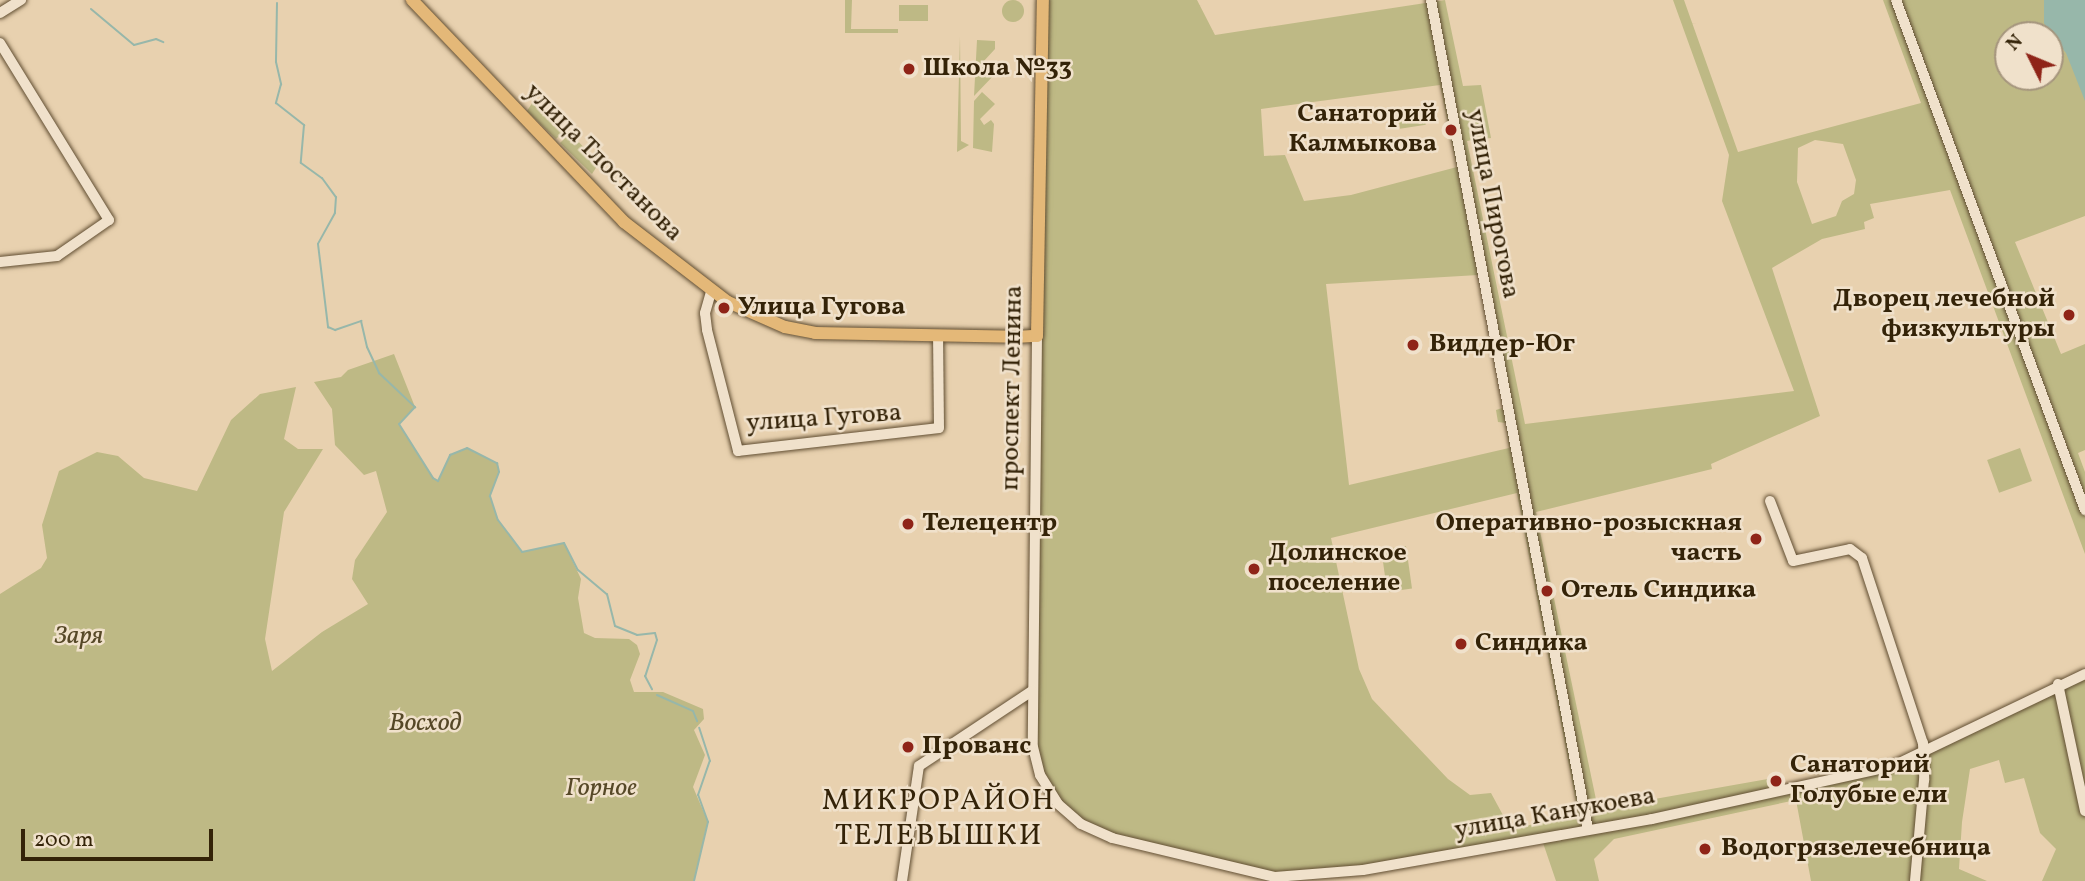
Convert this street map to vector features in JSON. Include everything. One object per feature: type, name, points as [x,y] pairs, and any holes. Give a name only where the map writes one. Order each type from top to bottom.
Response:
[{"type":"main road","name":"улица Тлостанова","points":[[412,0],[624,222],[711,292],[750,314],[799,331],[1037,336]]},
{"type":"main road","name":"проспект Ленина","points":[[1037,336],[1043,0]]},
{"type":"street","points":[[0,13],[21,0]]},
{"type":"street","name":"улица Пирогова","points":[[1431,0],[1588,829]]},
{"type":"street","points":[[1896,0],[2085,510]]},
{"type":"street","points":[[0,43],[109,220],[57,256],[0,262]]},
{"type":"street","name":"улица Гугова","points":[[711,292],[705,313],[738,451],[939,428],[939,336]]},
{"type":"street","name":"проспект Ленина","points":[[1037,336],[1032,691],[1033,747],[1040,775]]},
{"type":"street","points":[[1770,501],[1793,561],[1850,549],[1860,554],[1920,734],[1924,780],[1915,881]]},
{"type":"street","name":"улица Канукоева","points":[[1040,775],[1068,814],[1112,838],[1257,873],[1298,880],[1588,829],[1778,792],[1922,756],[2058,684],[2085,674]]},
{"type":"street","points":[[2058,684],[2085,811]]},
{"type":"street","points":[[902,881],[919,766],[1032,691]]},
{"type":"green space","points":[[845,0],[852,0],[851,29],[898,29],[898,33],[845,33]]},
{"type":"green space","points":[[1013,0],[1021,3],[1024,11],[1021,19],[1013,22],[1005,19],[1002,11],[1005,3]]},
{"type":"green space","points":[[1043,0],[1197,0],[1215,35],[1445,0],[1463,86],[1481,85],[1491,138],[1467,141],[1525,424],[1794,391],[1722,201],[1729,155],[1673,0],[1684,0],[1738,152],[1921,103],[1883,0],[2085,0],[2085,216],[2015,242],[2061,354],[2085,344],[2085,450],[2078,453],[2085,472],[2085,554],[1950,190],[1870,204],[1874,218],[1864,222],[1865,229],[1822,239],[1772,268],[1820,416],[1711,464],[1712,469],[1536,512],[1598,809],[1779,777],[1782,790],[1893,766],[2085,674],[2085,881],[2042,881],[2056,849],[2040,833],[2024,778],[2005,783],[1999,760],[1970,769],[1962,822],[1959,869],[1987,881],[1811,881],[1796,800],[1614,839],[1594,859],[1599,881],[1556,881],[1541,837],[1297,878],[1112,838],[1068,815],[1036,764]],"holes":[[[1440,85],[1457,167],[1351,195],[1304,201],[1285,155],[1264,156],[1261,109]],[[1815,140],[1843,144],[1856,180],[1854,194],[1842,201],[1836,216],[1812,224],[1797,182],[1798,148]],[[1478,275],[1505,407],[1496,410],[1498,422],[1506,423],[1509,448],[1349,485],[1326,284]],[[1517,493],[1578,812],[1511,830],[1491,793],[1470,795],[1448,779],[1372,699],[1359,669],[1331,538]]]},
{"type":"green space","points":[[899,5],[928,5],[928,21],[899,21]]},
{"type":"green space","points":[[960,36],[961,141],[969,145],[957,152]]},
{"type":"green space","points":[[977,40],[995,41],[995,49],[983,62],[995,74],[974,96]]},
{"type":"green space","points":[[982,92],[995,104],[980,119],[984,125],[991,120],[994,124],[992,152],[973,148],[974,101]]},
{"type":"green space","points":[[534,100],[566,129],[556,139],[527,111]]},
{"type":"green space","points":[[1423,107],[1426,125],[1400,129],[1397,111]]},
{"type":"green space","points":[[570,133],[599,163],[592,174],[560,143]]},
{"type":"green space","points":[[394,354],[415,407],[399,424],[433,478],[438,481],[450,455],[467,448],[497,463],[499,472],[490,496],[498,520],[522,552],[564,543],[581,579],[578,598],[584,633],[595,638],[629,639],[637,645],[640,654],[630,680],[634,692],[663,692],[703,709],[704,719],[694,730],[705,755],[693,787],[708,822],[694,881],[0,881],[0,594],[41,568],[47,558],[42,525],[59,471],[97,452],[118,456],[144,478],[197,491],[231,420],[260,394],[296,387],[284,439],[298,449],[323,449],[284,512],[265,639],[272,671],[322,632],[368,604],[352,579],[355,560],[387,512],[376,471],[364,475],[335,445],[332,409],[314,382],[341,377],[348,370]]},
{"type":"green space","points":[[2020,448],[2032,481],[1999,493],[1987,460]]},
{"type":"green space","points":[[1406,546],[1412,589],[1387,592],[1381,549]]},
{"type":"shaded area","points":[[2044,0],[2085,0],[2085,101],[2064,50],[2064,21],[2044,21]]},
{"type":"waterway","points":[[277,3],[276,62],[281,84],[276,103],[304,125],[301,163],[322,178],[336,197],[335,213],[318,244],[328,327],[335,330],[361,321],[367,347],[379,373],[415,407],[399,424],[433,478],[438,481],[450,455],[467,448],[497,463],[499,472],[490,496],[498,520],[522,552],[564,543],[578,570],[607,594],[615,626],[637,635],[655,633],[657,640],[645,676],[652,689]]},
{"type":"waterway","points":[[91,9],[134,45],[156,39],[163,42]]},
{"type":"waterway","points":[[657,695],[693,711],[697,721]]},
{"type":"waterway","points":[[694,881],[708,822],[698,795],[710,761],[699,728]]},
{"type":"place","name":"Школа №33","points":[[909,69]]},
{"type":"place","name":"Санаторий Калмыкова","points":[[1451,130]]},
{"type":"place","name":"Улица Гугова","points":[[724,308]]},
{"type":"place","name":"Дворец лечебной физкультуры","points":[[2069,315]]},
{"type":"place","name":"Виддер-Юг","points":[[1413,345]]},
{"type":"place","name":"Телецентр","points":[[908,524]]},
{"type":"place","name":"Оперативно-розыскная часть","points":[[1756,539]]},
{"type":"place","name":"Долинское поселение","points":[[1254,569]]},
{"type":"place","name":"Отель Синдика","points":[[1547,591]]},
{"type":"place","name":"Синдика","points":[[1461,644]]},
{"type":"place","name":"Прованс","points":[[908,747]]},
{"type":"place","name":"Санаторий Голубые ели","points":[[1776,781]]},
{"type":"place","name":"Водогрязелечебница","points":[[1705,849]]},
{"type":"district","name":"МИКРОРАЙОН ТЕЛЕВЫШКИ","points":[[939,818]]},
{"type":"park label","name":"Заря","points":[[79,637]]},
{"type":"park label","name":"Восход","points":[[425,724]]},
{"type":"park label","name":"Горное","points":[[601,789]]}]
